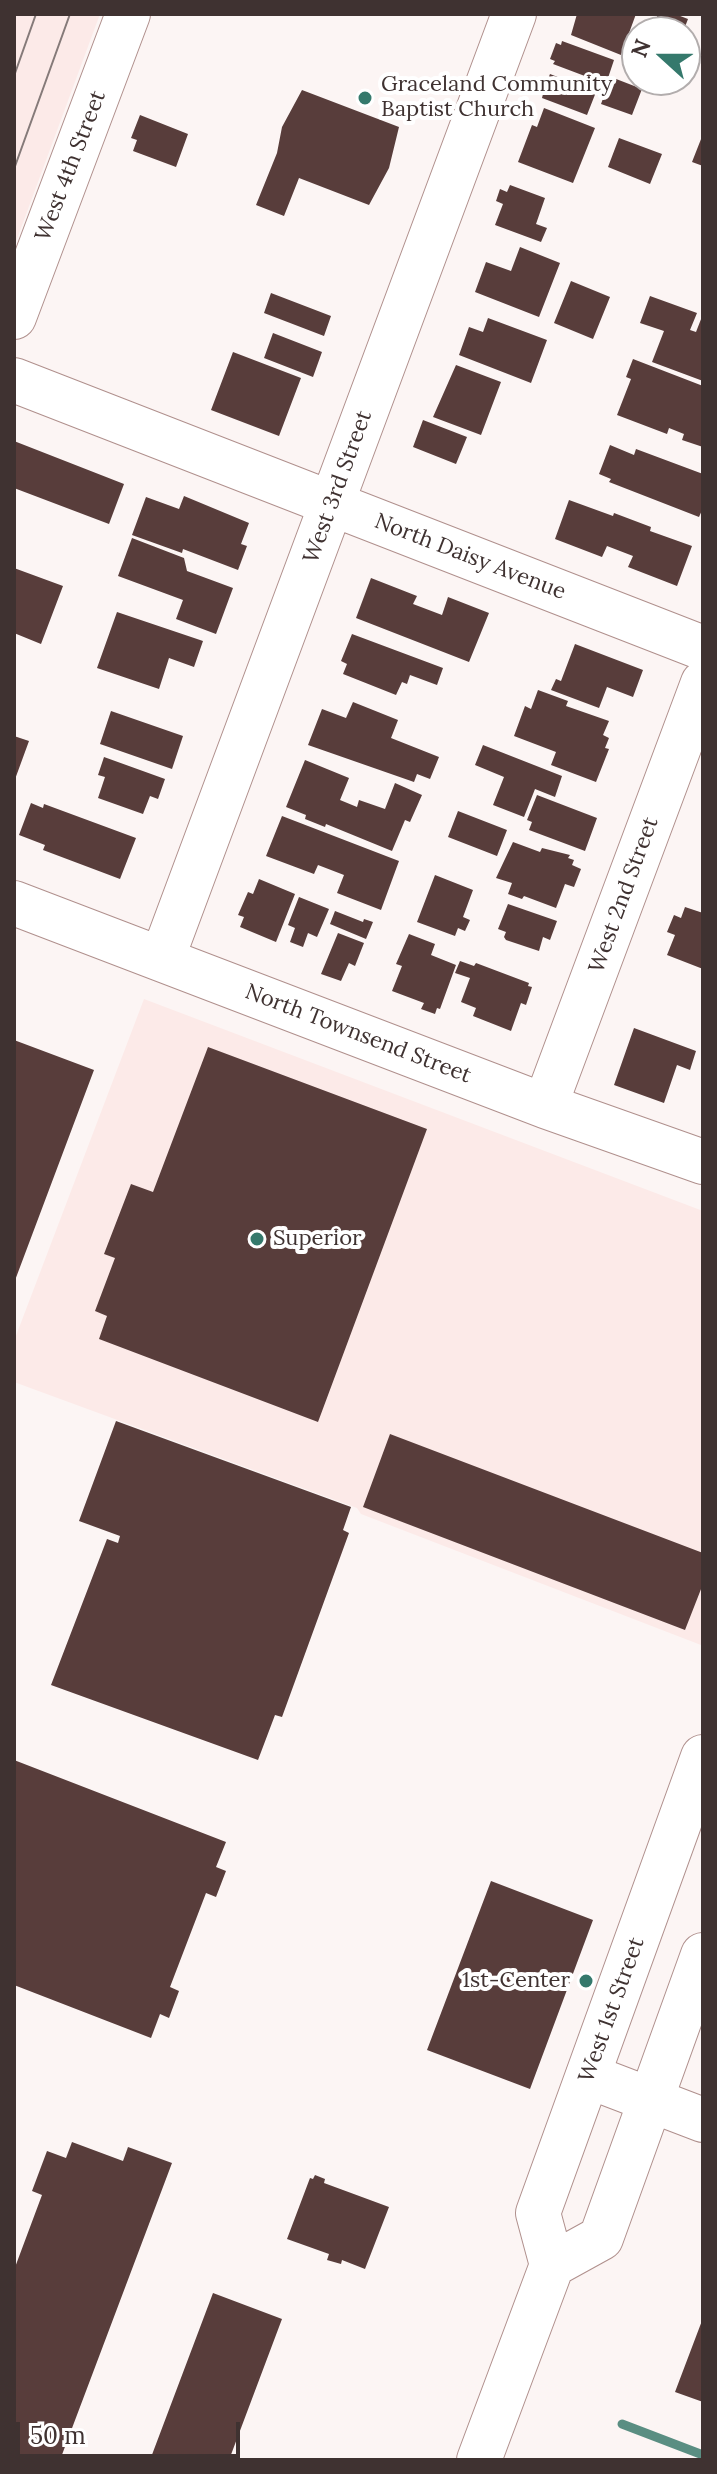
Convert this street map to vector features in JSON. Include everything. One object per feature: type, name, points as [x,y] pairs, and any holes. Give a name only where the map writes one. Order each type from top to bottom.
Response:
[{"type":"street","name":"West 4th Street","points":[[14,317],[128,14]]},
{"type":"street","name":"West 3rd Street","points":[[162,959],[514,14]]},
{"type":"street","name":"North Daisy Avenue","points":[[14,380],[703,648]]},
{"type":"street","name":"West 2nd Street","points":[[545,1106],[703,683]]},
{"type":"street","name":"North Townsend Street","points":[[14,903],[545,1106],[703,1162]]},
{"type":"street","name":"West 1st Street","points":[[552,2265],[538,2213],[703,1757]]},
{"type":"street","points":[[479,2460],[552,2265],[601,2238],[703,1955]]},
{"type":"street","points":[[588,2076],[703,2120]]},
{"type":"shaded area","points":[[14,14],[100,14],[14,247]]},
{"type":"shaded area","points":[[144,999],[703,1211],[701,1645],[361,1514],[357,1508],[14,1382],[14,1341]]},
{"type":"building","points":[[577,14],[636,14],[621,16],[621,55],[571,35]]},
{"type":"building","points":[[562,41],[614,60],[606,84],[553,64],[555,61],[550,59],[556,43],[561,45]]},
{"type":"building","points":[[550,74],[596,92],[587,115],[542,98],[543,94],[537,92],[543,76],[548,79]]},
{"type":"building","points":[[611,77],[621,81],[621,96],[639,96],[632,115],[601,104]]},
{"type":"building","points":[[302,90],[399,127],[389,168],[369,205],[299,178],[284,216],[256,205],[277,153],[282,127]]},
{"type":"building","points":[[544,108],[595,128],[573,183],[518,162],[532,125],[537,127]]},
{"type":"building","points":[[140,115],[188,134],[176,167],[133,151],[137,140],[131,138]]},
{"type":"building","points":[[703,134],[703,166],[692,162]]},
{"type":"building","points":[[619,138],[662,154],[650,184],[608,167]]},
{"type":"building","points":[[510,185],[545,198],[536,224],[547,228],[541,242],[495,225],[503,204],[496,201],[500,189],[507,192]]},
{"type":"building","points":[[520,247],[560,263],[539,317],[475,292],[486,262],[511,271]]},
{"type":"building","points":[[571,281],[610,297],[593,339],[554,323]]},
{"type":"building","points":[[271,293],[331,316],[324,336],[264,313]]},
{"type":"building","points":[[650,296],[697,313],[690,330],[696,332],[703,314],[703,381],[652,362],[664,331],[640,323]]},
{"type":"building","points":[[488,318],[547,340],[531,383],[459,355],[469,327],[483,332]]},
{"type":"building","points":[[273,333],[322,352],[313,377],[264,358]]},
{"type":"building","points":[[233,352],[301,378],[279,436],[211,410]]},
{"type":"building","points":[[633,359],[703,386],[703,447],[682,440],[684,434],[669,428],[667,434],[617,415],[631,379],[626,377]]},
{"type":"building","points":[[456,365],[501,382],[481,435],[433,417]]},
{"type":"building","points":[[423,420],[467,437],[456,464],[413,447]]},
{"type":"building","points":[[14,441],[124,484],[109,524],[14,488]]},
{"type":"building","points":[[610,445],[634,455],[636,449],[703,474],[703,508],[699,517],[609,482],[611,479],[599,474]]},
{"type":"building","points":[[184,496],[249,523],[241,544],[247,546],[238,570],[183,549],[182,553],[132,535],[146,497],[179,509]]},
{"type":"building","points":[[569,500],[613,516],[614,513],[651,527],[650,531],[692,546],[677,586],[628,567],[633,556],[607,546],[602,557],[555,539]]},
{"type":"building","points":[[132,538],[184,558],[187,571],[233,588],[216,634],[176,619],[183,600],[118,576]]},
{"type":"building","points":[[14,568],[63,586],[41,644],[14,633]]},
{"type":"building","points":[[371,578],[417,596],[413,604],[442,615],[448,597],[489,613],[469,662],[356,618]]},
{"type":"building","points":[[117,612],[203,641],[194,667],[169,658],[159,689],[97,668]]},
{"type":"building","points":[[352,634],[443,668],[437,685],[410,675],[407,684],[402,682],[396,695],[343,674],[347,664],[341,661]]},
{"type":"building","points":[[575,644],[643,670],[633,697],[607,687],[599,708],[551,690],[556,679],[561,681]]},
{"type":"building","points":[[538,690],[568,701],[566,706],[609,721],[603,735],[609,738],[605,748],[609,749],[596,782],[551,765],[556,752],[514,736],[525,706],[531,709]]},
{"type":"building","points":[[353,702],[398,720],[391,738],[439,757],[430,779],[417,774],[414,782],[308,745],[322,709],[346,718]]},
{"type":"building","points":[[111,711],[183,736],[172,769],[100,744]]},
{"type":"building","points":[[14,736],[29,741],[14,782]]},
{"type":"building","points":[[483,745],[562,776],[555,797],[535,789],[524,817],[493,805],[504,777],[475,765]]},
{"type":"building","points":[[104,757],[165,779],[158,799],[150,796],[143,814],[98,798],[105,777],[98,775]]},
{"type":"building","points":[[305,760],[349,778],[340,800],[357,807],[359,800],[385,809],[395,783],[422,795],[410,822],[405,820],[392,851],[326,824],[325,827],[305,819],[306,815],[286,807]]},
{"type":"building","points":[[537,795],[597,818],[585,851],[529,830],[532,822],[527,820]]},
{"type":"building","points":[[31,803],[43,808],[44,804],[136,838],[120,879],[43,850],[45,845],[19,835]]},
{"type":"building","points":[[458,811],[507,830],[497,856],[448,837]]},
{"type":"building","points":[[282,816],[399,861],[381,910],[337,893],[344,875],[318,865],[314,874],[266,856]]},
{"type":"building","points":[[513,842],[540,852],[542,848],[570,855],[568,858],[574,860],[572,865],[581,869],[574,887],[565,884],[556,908],[524,896],[522,899],[508,894],[512,883],[496,878]]},
{"type":"building","points":[[435,875],[473,890],[463,917],[470,920],[465,931],[458,928],[455,936],[417,922]]},
{"type":"building","points":[[259,879],[295,894],[276,942],[240,927],[244,917],[238,915],[248,892],[253,894]]},
{"type":"building","points":[[299,897],[329,909],[317,937],[308,933],[303,947],[290,942],[295,928],[288,925]]},
{"type":"building","points":[[508,904],[557,921],[550,940],[543,937],[539,951],[506,940],[506,932],[498,929]]},
{"type":"building","points":[[685,907],[703,913],[703,969],[667,955],[675,935],[667,932],[674,915],[681,918]]},
{"type":"building","points":[[335,911],[363,922],[364,919],[373,922],[366,939],[330,924]]},
{"type":"building","points":[[338,933],[364,943],[355,966],[349,963],[341,981],[321,974]]},
{"type":"building","points":[[409,934],[435,944],[431,955],[456,965],[440,1009],[437,1008],[435,1014],[421,1009],[424,1003],[392,991],[402,966],[396,964]]},
{"type":"building","points":[[460,961],[474,966],[476,963],[529,983],[528,986],[532,987],[526,1005],[521,1003],[511,1031],[473,1016],[476,1008],[461,1002],[470,978],[455,973]]},
{"type":"building","points":[[634,1028],[696,1051],[690,1070],[677,1065],[664,1103],[614,1085]]},
{"type":"building","points":[[14,1040],[94,1070],[14,1283]]},
{"type":"building","points":[[208,1047],[427,1129],[318,1422],[99,1339],[107,1316],[95,1311],[115,1258],[104,1254],[131,1184],[153,1192]]},
{"type":"building","points":[[116,1421],[351,1507],[343,1530],[349,1533],[282,1717],[275,1715],[258,1760],[51,1685],[107,1539],[118,1543],[120,1536],[79,1521]]},
{"type":"building","points":[[390,1434],[703,1553],[703,1584],[685,1630],[363,1507]]},
{"type":"building","points":[[14,1760],[226,1842],[216,1867],[226,1871],[216,1897],[206,1893],[170,1987],[179,1991],[169,2018],[160,2014],[151,2038],[14,1985]]},
{"type":"building","points":[[491,1881],[593,1920],[530,2089],[427,2050]]},
{"type":"building","points":[[72,2142],[123,2161],[128,2147],[172,2163],[60,2460],[14,2460],[14,2270],[42,2195],[32,2191],[47,2151],[66,2158]]},
{"type":"building","points":[[315,2175],[325,2179],[324,2183],[389,2207],[365,2269],[342,2260],[341,2264],[327,2260],[329,2254],[287,2239],[310,2178],[313,2179]]},
{"type":"building","points":[[213,2293],[282,2319],[229,2460],[150,2460]]},
{"type":"building","points":[[703,2318],[703,2402],[675,2392]]},
{"type":"waterway","points":[[622,2424],[703,2455]]},
{"type":"tram line","points":[[14,76],[36,14]]},
{"type":"tram line","points":[[14,169],[70,14]]},
{"type":"place","name":"Graceland Community Baptist Church","points":[[365,98]]},
{"type":"place","name":"Superior","points":[[257,1239]]},
{"type":"place","name":"1st-Center","points":[[586,1981]]}]
